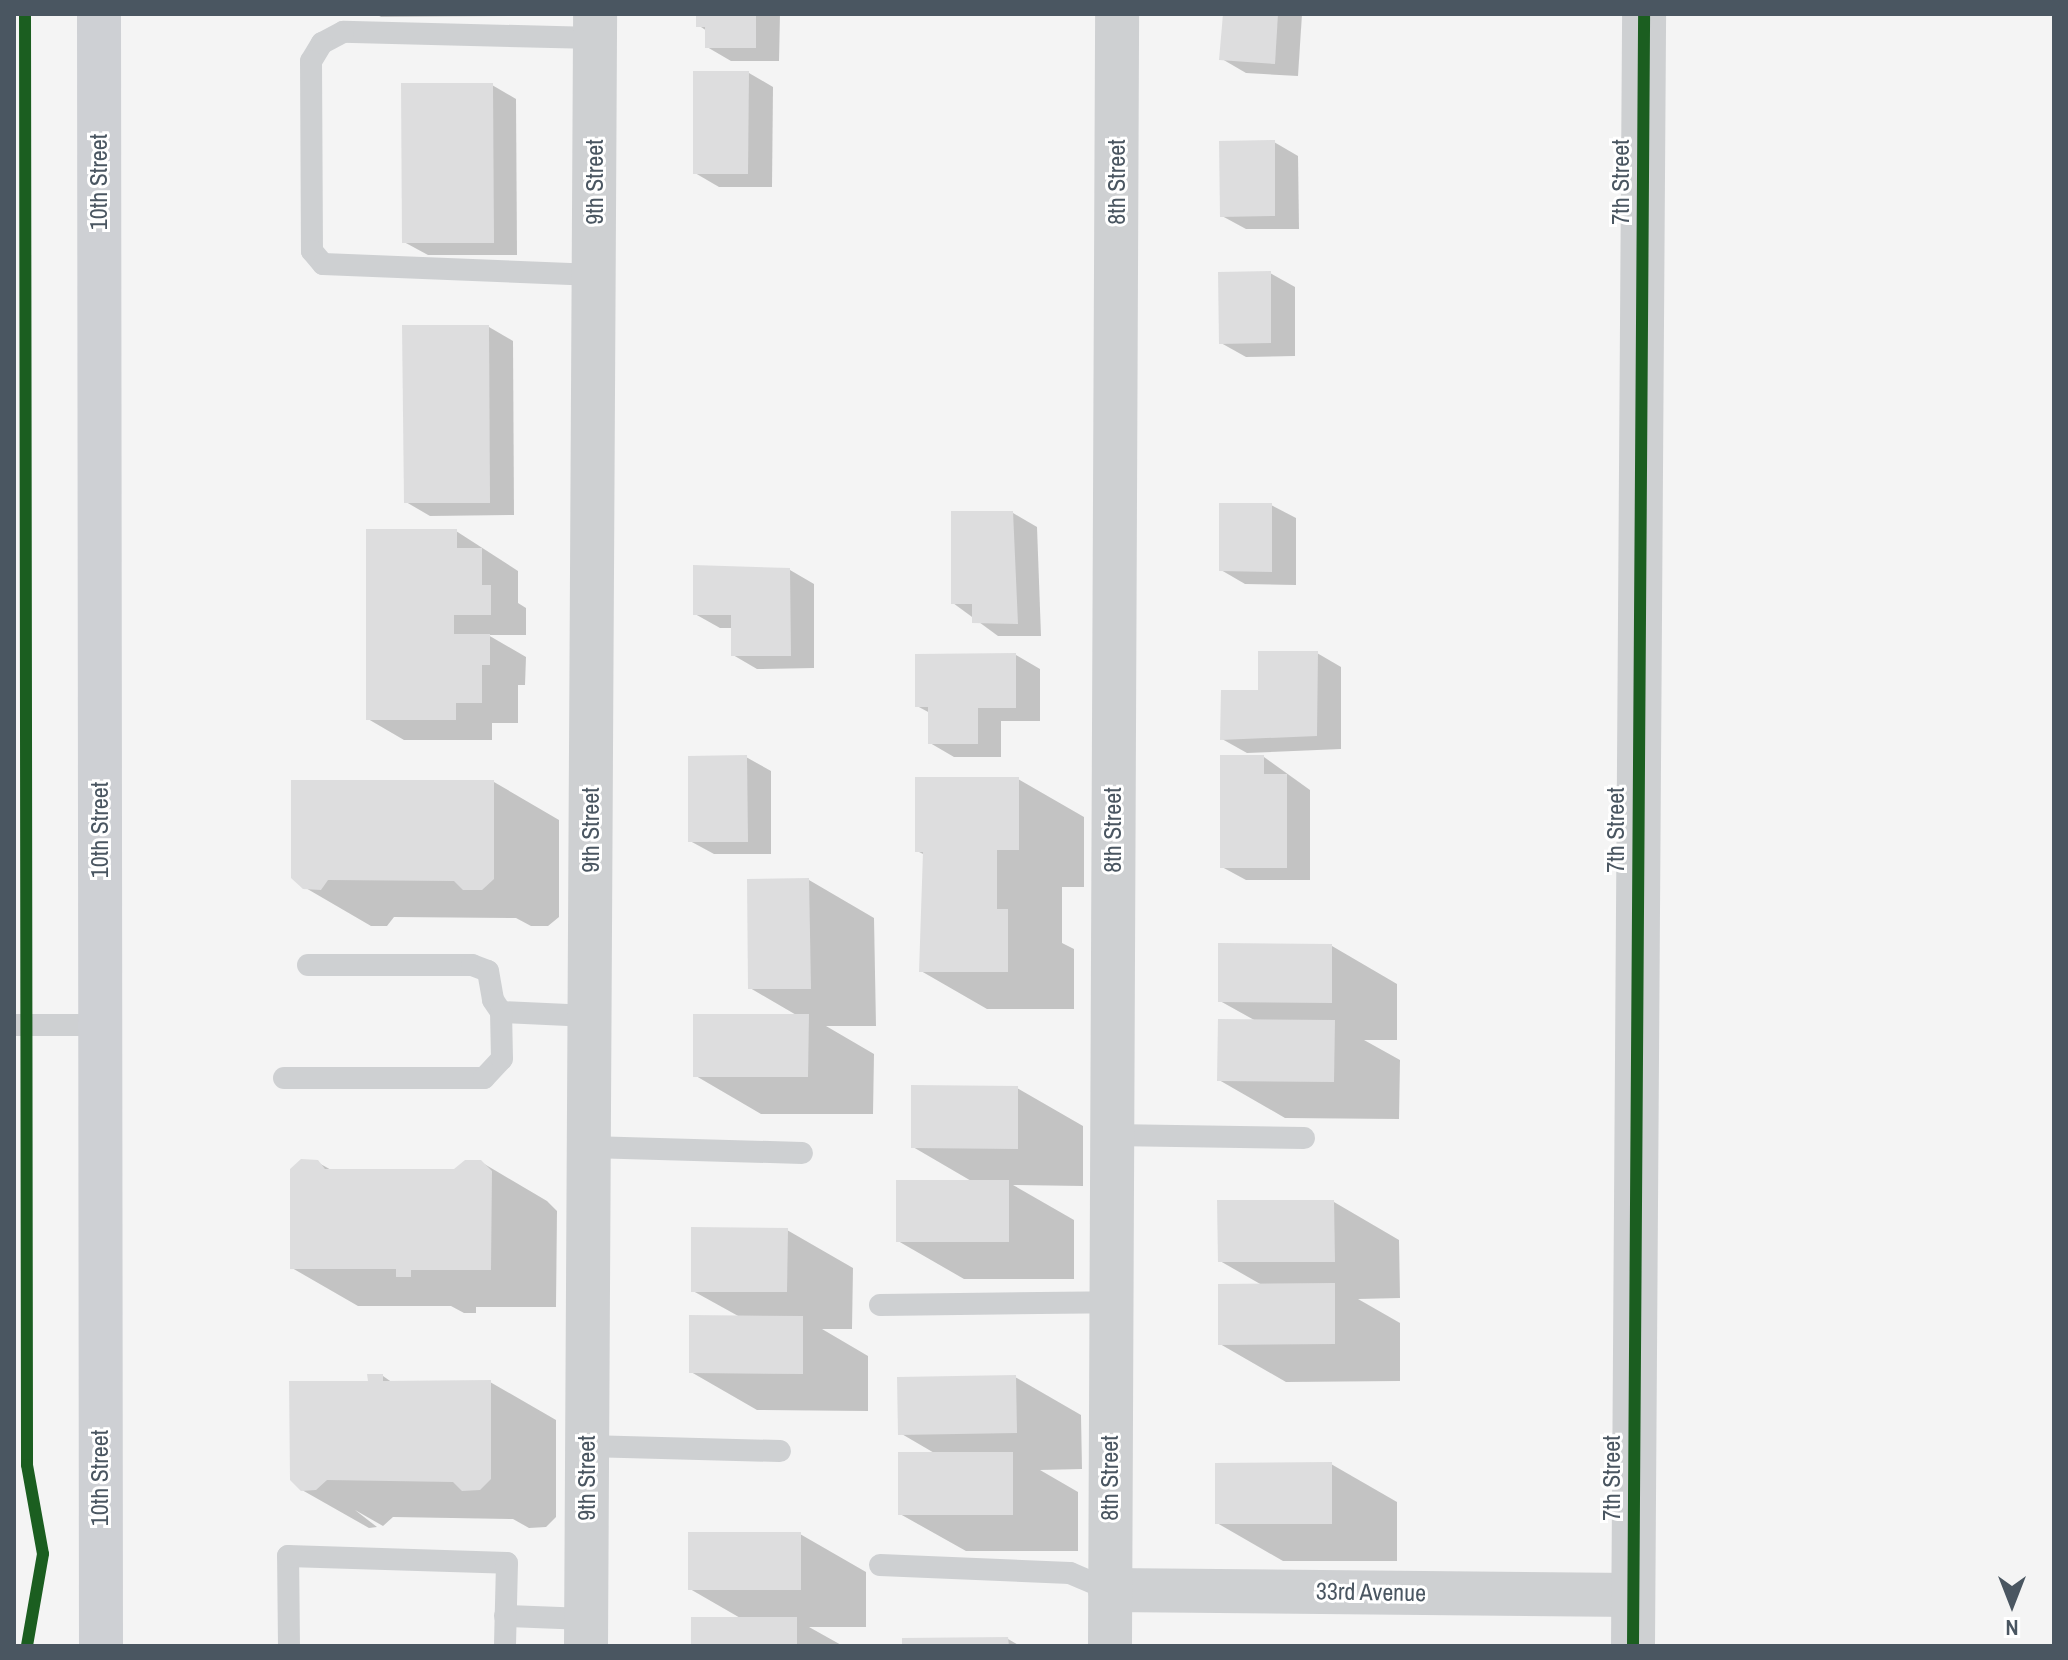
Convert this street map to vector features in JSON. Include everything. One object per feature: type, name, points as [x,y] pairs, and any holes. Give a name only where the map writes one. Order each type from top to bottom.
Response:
[{"type":"street","name":"10th Street","points":[[99,14],[101,1646]]},
{"type":"street","name":"8th Street","points":[[1110,1646],[1117,14]]},
{"type":"street","name":"7th Street","points":[[1633,1646],[1644,14]]},
{"type":"street","name":"9th Street","points":[[586,1632],[595,26]]},
{"type":"street","name":"33rd Avenue","points":[[1110,1590],[1633,1595]]},
{"type":"lane","points":[[595,26],[343,32],[322,43],[311,61],[312,251],[323,264],[595,275]]},
{"type":"lane","points":[[284,1078],[484,1078],[502,1059],[501,1012],[493,1000],[488,971],[472,965],[308,965]]},
{"type":"lane","points":[[501,1012],[590,1016]]},
{"type":"lane","points":[[14,1025],[100,1025]]},
{"type":"lane","points":[[1112,1135],[1304,1138]]},
{"type":"lane","points":[[589,1147],[802,1153]]},
{"type":"lane","points":[[880,1305],[1111,1302]]},
{"type":"lane","points":[[587,1446],[780,1451]]},
{"type":"lane","points":[[289,1646],[288,1556],[507,1563],[505,1646]]},
{"type":"lane","points":[[880,1565],[1070,1573],[1110,1590]]},
{"type":"lane","points":[[505,1616],[586,1632]]},
{"type":"building","points":[[696,14],[756,14],[756,48],[705,48],[705,27],[696,27]]},
{"type":"building","points":[[1223,14],[1278,14],[1275,64],[1219,60]]},
{"type":"building","points":[[693,71],[749,71],[748,174],[693,174]]},
{"type":"building","points":[[401,83],[493,83],[494,243],[402,243]]},
{"type":"building","points":[[1275,140],[1275,216],[1220,217],[1219,141]]},
{"type":"building","points":[[1271,271],[1271,343],[1219,344],[1218,272]]},
{"type":"building","points":[[402,325],[489,325],[490,503],[404,503]]},
{"type":"building","points":[[1219,503],[1272,503],[1272,572],[1219,571]]},
{"type":"building","points":[[951,511],[1013,511],[1018,624],[972,623],[972,604],[951,604]]},
{"type":"building","points":[[366,529],[457,529],[457,548],[482,548],[482,585],[491,585],[491,615],[454,615],[454,634],[490,634],[490,665],[482,665],[482,703],[456,703],[456,720],[366,720]]},
{"type":"building","points":[[693,565],[790,568],[791,656],[731,656],[731,615],[693,615]]},
{"type":"building","points":[[1258,651],[1318,651],[1317,736],[1220,740],[1221,690],[1258,690]]},
{"type":"building","points":[[1016,653],[1016,708],[978,708],[978,744],[928,744],[928,707],[915,707],[915,654]]},
{"type":"building","points":[[747,755],[748,842],[688,842],[688,756]]},
{"type":"building","points":[[1220,755],[1264,755],[1264,774],[1287,774],[1287,868],[1220,868]]},
{"type":"building","points":[[915,777],[1019,777],[1019,850],[997,850],[997,909],[1008,909],[1008,972],[919,972],[923,852],[915,852]]},
{"type":"building","points":[[291,780],[494,780],[494,879],[482,890],[463,890],[454,881],[328,880],[321,890],[303,889],[291,878]]},
{"type":"building","points":[[809,878],[811,989],[748,989],[747,879]]},
{"type":"building","points":[[1218,943],[1332,944],[1332,1003],[1218,1002]]},
{"type":"building","points":[[693,1014],[809,1014],[808,1077],[693,1077]]},
{"type":"building","points":[[1218,1019],[1335,1020],[1334,1082],[1217,1081]]},
{"type":"building","points":[[911,1085],[1018,1086],[1018,1149],[911,1148]]},
{"type":"building","points":[[301,1159],[318,1160],[325,1169],[454,1169],[465,1160],[481,1160],[492,1171],[491,1270],[411,1270],[411,1277],[396,1277],[396,1269],[290,1269],[290,1169]]},
{"type":"building","points":[[896,1180],[1009,1180],[1009,1242],[896,1242]]},
{"type":"building","points":[[1217,1200],[1334,1200],[1335,1262],[1218,1262]]},
{"type":"building","points":[[691,1227],[788,1228],[787,1292],[691,1292]]},
{"type":"building","points":[[1335,1283],[1335,1344],[1218,1345],[1218,1284]]},
{"type":"building","points":[[689,1315],[803,1316],[803,1374],[689,1373]]},
{"type":"building","points":[[367,1374],[383,1374],[383,1381],[491,1380],[491,1479],[480,1490],[462,1491],[453,1482],[327,1480],[316,1490],[301,1491],[290,1480],[289,1381],[368,1381]]},
{"type":"building","points":[[1016,1375],[1017,1433],[898,1435],[897,1377]]},
{"type":"building","points":[[898,1452],[1013,1452],[1013,1515],[898,1515]]},
{"type":"building","points":[[1332,1462],[1332,1524],[1215,1524],[1215,1463]]},
{"type":"building","points":[[688,1532],[801,1532],[801,1590],[688,1590]]},
{"type":"building","points":[[691,1617],[797,1617],[797,1646],[691,1646]]},
{"type":"building","points":[[1008,1637],[1009,1646],[902,1646],[902,1638]]},
{"type":"cycle path","points":[[25,14],[27,1465],[43,1554],[27,1646]]},
{"type":"cycle path","points":[[1633,1646],[1644,14]]}]
